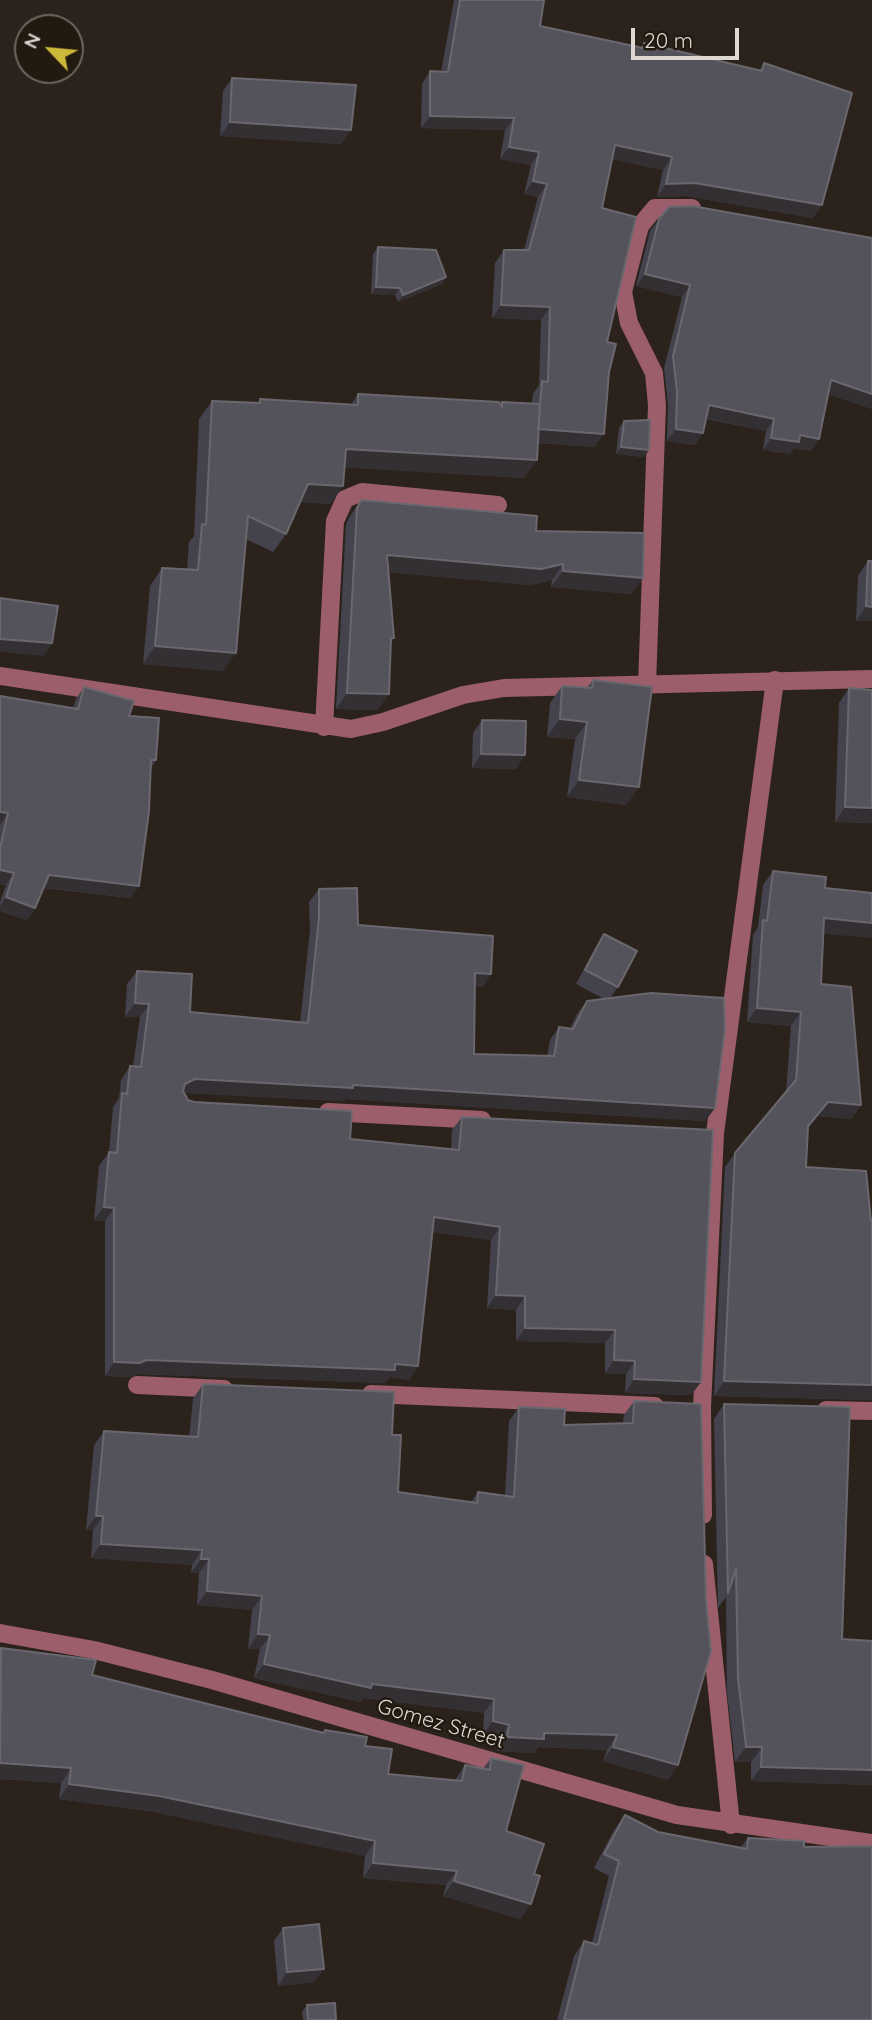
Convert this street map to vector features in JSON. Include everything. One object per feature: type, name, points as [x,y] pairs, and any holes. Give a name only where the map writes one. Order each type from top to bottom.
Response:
[{"type":"street","points":[[647,685],[657,405],[654,373],[629,323],[623,292],[640,226],[655,208],[684,206],[711,211]]},
{"type":"street","points":[[324,726],[335,521],[345,499],[362,492],[498,505]]},
{"type":"street","points":[[0,676],[351,729],[383,723],[429,705],[504,688],[872,679]]},
{"type":"street","points":[[731,1825],[707,1613],[695,1407],[708,1133],[775,680]]},
{"type":"street","points":[[310,1111],[506,1121]]},
{"type":"street","points":[[137,1385],[247,1390]]},
{"type":"street","points":[[357,1394],[695,1407]]},
{"type":"street","points":[[807,1410],[872,1411]]},
{"type":"street","name":"Gomez Street","points":[[0,1633],[94,1650],[168,1668],[628,1803],[731,1825],[872,1843]]},
{"type":"building","points":[[460,0],[544,0],[540,26],[643,48],[644,43],[762,71],[764,63],[852,93],[822,205],[695,183],[666,184],[672,157],[615,145],[602,208],[636,217],[607,342],[616,344],[609,372],[604,434],[538,429],[542,381],[548,382],[550,307],[501,305],[504,250],[529,250],[547,184],[533,181],[539,152],[509,147],[514,118],[430,116],[430,71],[448,72]]},
{"type":"building","points":[[232,78],[356,85],[351,130],[230,122]]},
{"type":"building","points":[[692,206],[872,238],[872,394],[831,380],[819,439],[800,435],[799,442],[771,438],[774,419],[709,405],[703,433],[676,429],[677,392],[673,356],[690,285],[645,274],[659,219],[669,207]]},
{"type":"building","points":[[378,247],[436,250],[446,277],[403,295],[400,288],[376,287]]},
{"type":"building","points":[[358,394],[499,402],[502,407],[502,402],[540,404],[537,460],[346,449],[343,486],[308,484],[286,534],[248,516],[236,653],[155,646],[162,568],[198,570],[202,524],[206,525],[212,401],[260,403],[260,399],[358,405]]},
{"type":"building","points":[[650,420],[649,450],[621,447],[624,421]]},
{"type":"building","points":[[361,500],[537,516],[536,531],[644,533],[643,578],[563,571],[563,564],[541,569],[387,555],[394,638],[391,638],[389,694],[347,693],[357,508]]},
{"type":"building","points":[[868,561],[872,561],[872,607],[866,606]]},
{"type":"building","points":[[0,598],[58,606],[52,643],[0,639]]},
{"type":"building","points":[[593,680],[652,687],[639,787],[579,780],[587,722],[560,719],[562,686],[592,688]]},
{"type":"building","points":[[84,687],[134,701],[129,716],[159,718],[156,760],[151,760],[149,811],[139,886],[49,875],[35,908],[6,897],[14,873],[0,870],[0,848],[8,813],[0,812],[0,696],[78,709]]},
{"type":"building","points":[[849,688],[872,690],[872,808],[845,807]]},
{"type":"building","points":[[482,720],[526,721],[525,755],[481,754]]},
{"type":"building","points":[[773,871],[826,877],[825,888],[872,893],[872,923],[824,918],[821,984],[851,987],[861,1105],[828,1102],[808,1126],[806,1167],[866,1171],[872,1221],[872,1385],[724,1381],[735,1153],[796,1080],[801,1012],[757,1008],[763,920],[767,921]]},
{"type":"building","points":[[357,888],[358,925],[493,936],[491,974],[475,973],[474,1054],[554,1056],[559,1027],[573,1029],[587,1001],[651,993],[724,998],[725,1029],[715,1108],[353,1085],[353,1088],[195,1079],[185,1084],[183,1091],[188,1100],[352,1111],[350,1139],[459,1150],[462,1117],[713,1130],[701,1382],[634,1379],[635,1361],[614,1360],[615,1330],[525,1328],[525,1296],[496,1295],[500,1227],[434,1217],[418,1366],[395,1364],[395,1370],[147,1360],[139,1363],[114,1362],[114,1208],[104,1207],[109,1152],[117,1153],[122,1093],[127,1094],[130,1066],[141,1067],[149,1004],[135,1003],[137,971],[192,974],[190,1012],[308,1023],[319,917],[319,889]]},
{"type":"building","points":[[604,934],[637,951],[618,987],[585,970]]},
{"type":"building","points":[[203,1384],[394,1392],[392,1435],[401,1435],[398,1492],[477,1503],[478,1492],[514,1497],[519,1407],[565,1409],[564,1425],[633,1423],[634,1401],[701,1404],[706,1599],[711,1651],[678,1765],[613,1747],[617,1735],[544,1733],[544,1739],[507,1737],[509,1725],[493,1721],[494,1699],[372,1684],[371,1688],[264,1664],[270,1635],[258,1634],[262,1596],[207,1591],[209,1559],[201,1559],[202,1550],[101,1544],[103,1516],[96,1516],[104,1431],[198,1437]]},
{"type":"building","points":[[724,1404],[850,1407],[842,1639],[872,1641],[872,1770],[761,1767],[762,1747],[746,1747],[738,1678],[736,1569],[728,1593]]},
{"type":"building","points":[[1,1648],[96,1660],[92,1675],[324,1733],[325,1730],[367,1737],[365,1746],[392,1749],[388,1774],[462,1781],[465,1765],[490,1770],[491,1758],[524,1765],[506,1831],[544,1844],[534,1874],[540,1876],[531,1904],[454,1881],[457,1871],[373,1863],[375,1841],[159,1796],[69,1784],[71,1768],[0,1763]]},
{"type":"building","points":[[625,1815],[658,1832],[747,1849],[748,1838],[804,1841],[804,1847],[872,1846],[872,2020],[564,2020],[584,1941],[598,1945],[619,1861],[604,1854]]},
{"type":"building","points":[[319,1924],[324,1969],[287,1972],[283,1928]]},
{"type":"building","points":[[335,2003],[336,2020],[308,2020],[307,2005]]}]
